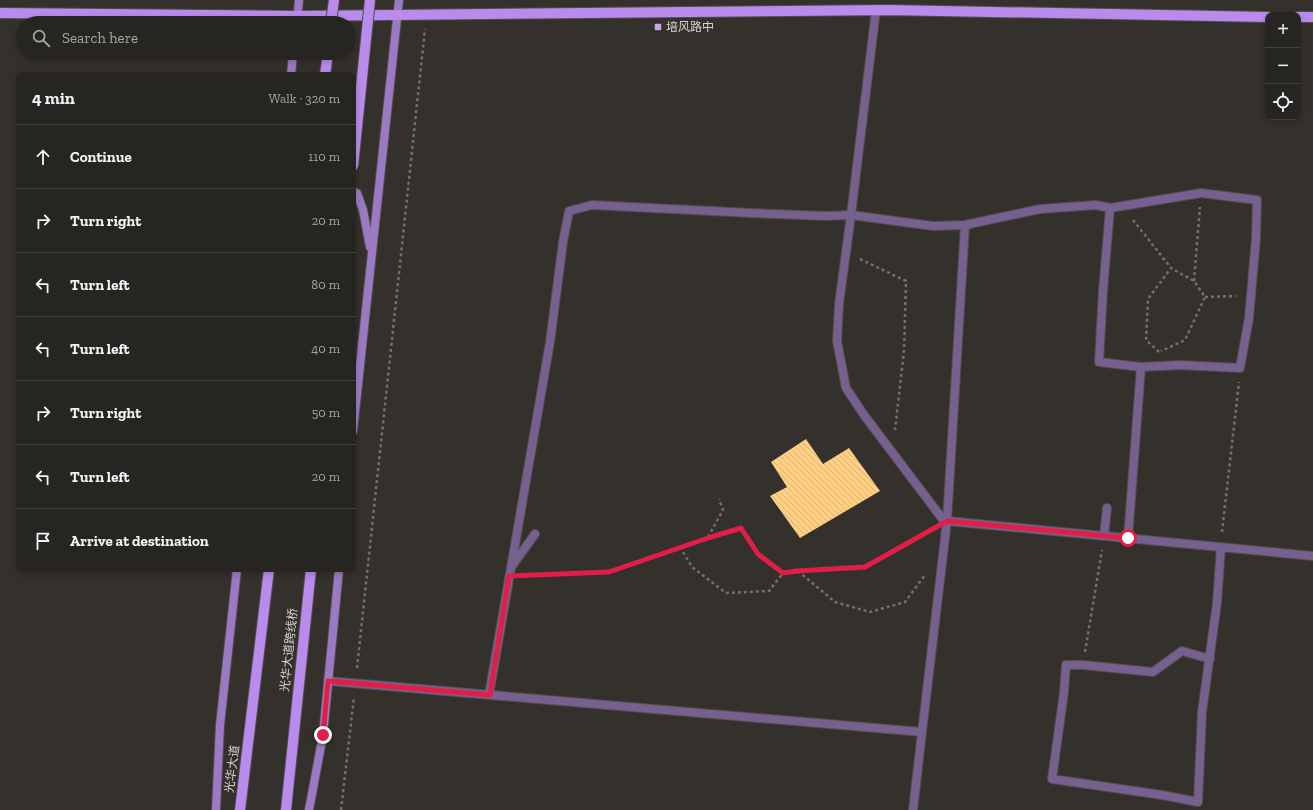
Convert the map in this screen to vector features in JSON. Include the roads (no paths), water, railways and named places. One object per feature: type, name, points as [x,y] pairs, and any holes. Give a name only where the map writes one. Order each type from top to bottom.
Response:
[{"type":"main road","points":[[297,16],[299,0]]},
{"type":"main road","points":[[332,16],[334,0]]},
{"type":"main road","points":[[356,137],[370,0]]},
{"type":"main road","points":[[356,402],[399,0]]},
{"type":"main road","points":[[356,17],[397,15],[876,10],[1265,17]]},
{"type":"main road","points":[[0,13],[127,16]]},
{"type":"main road","points":[[1301,17],[1313,17]]},
{"type":"main road","points":[[291,72],[292,60]]},
{"type":"main road","points":[[325,72],[327,60]]},
{"type":"main road","points":[[356,193],[363,210],[371,254]]},
{"type":"main road","points":[[216,810],[220,725],[237,572]]},
{"type":"main road","name":"光华大道","points":[[240,810],[269,572]]},
{"type":"main road","name":"光华大道跨线桥","points":[[286,810],[311,572]]},
{"type":"main road","points":[[309,810],[323,735],[339,572]]},
{"type":"street","points":[[876,10],[847,253],[839,304],[838,341],[846,388],[864,415],[946,521],[1313,556]]},
{"type":"street","points":[[490,695],[548,349],[563,242],[569,211],[592,205],[766,214],[826,216],[851,215],[933,226],[965,225],[1040,210],[1096,205],[1110,208],[1201,193],[1257,200],[1249,318],[1240,368],[1180,365],[1141,367],[1099,362],[1110,208]]},
{"type":"street","points":[[913,810],[946,521],[965,225]]},
{"type":"street","points":[[1128,538],[1141,367]]},
{"type":"street","points":[[1104,536],[1108,508]]},
{"type":"street","points":[[510,572],[535,534]]},
{"type":"street","points":[[1210,659],[1182,651],[1153,672],[1083,665],[1066,665],[1064,692],[1052,778],[1198,802],[1202,712],[1210,659],[1218,603],[1221,547]]},
{"type":"street","points":[[328,681],[922,732]]},
{"type":"place","name":"培风路中","points":[[658,27]]}]
